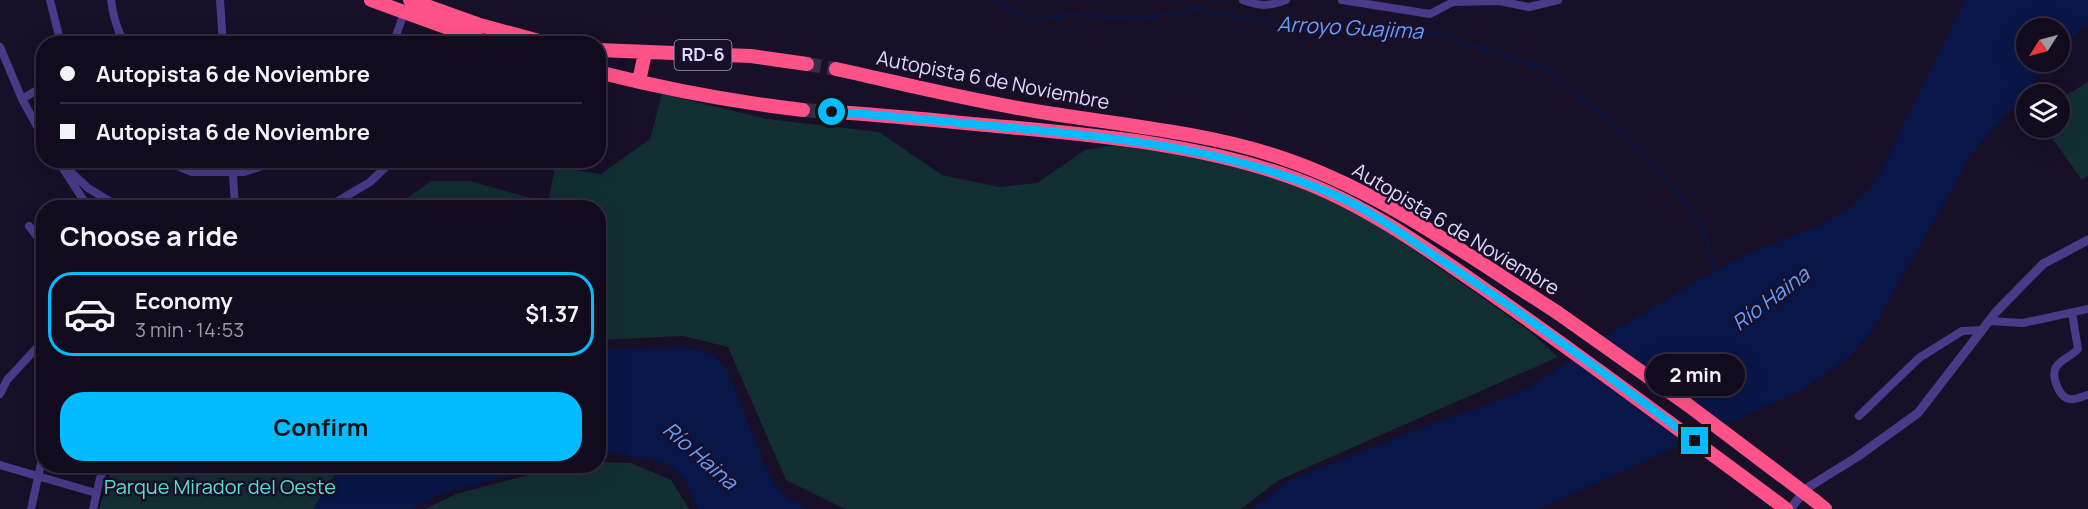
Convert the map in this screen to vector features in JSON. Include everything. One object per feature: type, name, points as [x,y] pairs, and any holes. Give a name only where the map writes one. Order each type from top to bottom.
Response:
[{"type":"highway","points":[[371,0],[407,6],[521,36]]},
{"type":"highway","points":[[407,6],[474,36]]},
{"type":"highway","name":"RD-6","points":[[606,51],[751,56],[807,64]]},
{"type":"highway","points":[[639,81],[645,53]]},
{"type":"highway","name":"Autopista 6 de Noviembre","points":[[836,69],[1037,112],[1210,139],[1272,154],[1329,176],[1382,202],[1558,313],[1688,405],[1825,509]]},
{"type":"highway","name":"RD-6","points":[[606,74],[757,105],[803,110]]},
{"type":"highway","name":"Autopista 6 de Noviembre","points":[[832,112],[1084,134],[1157,144],[1254,165],[1340,197],[1459,272],[1553,337],[1788,509]]},
{"type":"street","points":[[50,0],[59,36]]},
{"type":"street","points":[[111,0],[120,35]]},
{"type":"street","points":[[220,0],[222,36]]},
{"type":"street","points":[[1243,0],[1270,6],[1286,0]]},
{"type":"street","points":[[1342,0],[1430,14],[1453,1],[1499,1],[1529,7],[1556,1]]},
{"type":"street","points":[[396,36],[407,6]]},
{"type":"street","points":[[0,47],[22,99],[36,124]]},
{"type":"street","points":[[22,99],[36,91]]},
{"type":"street","points":[[63,168],[83,200]]},
{"type":"street","points":[[66,168],[88,188],[108,200]]},
{"type":"street","points":[[182,168],[192,172],[244,172],[256,168]]},
{"type":"street","points":[[233,168],[235,200]]},
{"type":"street","points":[[340,200],[370,182],[385,168]]},
{"type":"street","points":[[29,226],[36,235]]},
{"type":"street","points":[[1788,509],[1807,488],[1857,457],[1918,413],[1989,321],[2043,264],[2088,240]]},
{"type":"street","points":[[1989,321],[2023,323],[2088,309]]},
{"type":"street","points":[[2073,313],[2078,349],[2060,363],[2055,369],[2054,376],[2066,399],[2072,400],[2088,395]]},
{"type":"street","points":[[1859,416],[1918,358],[1962,331],[1982,330]]},
{"type":"street","points":[[0,394],[7,380],[36,349]]},
{"type":"street","points":[[0,465],[96,493]]},
{"type":"street","points":[[31,509],[39,473]]},
{"type":"street","points":[[93,509],[103,473]]},
{"type":"green space","points":[[2088,82],[2088,176],[2082,180],[2052,138],[2070,138],[2070,93]]},
{"type":"green space","points":[[662,94],[767,119],[879,132],[942,175],[999,187],[1037,183],[1085,150],[1122,144],[1215,160],[1294,183],[1377,224],[1528,330],[1558,357],[1279,480],[1241,509],[845,509],[786,480],[728,347],[683,336],[606,340],[606,200],[549,200],[555,168],[601,174],[650,139]]},
{"type":"green space","points":[[431,181],[470,181],[537,200],[405,200]]},
{"type":"green space","points":[[606,462],[631,463],[671,480],[689,509],[425,509],[456,494],[535,473],[606,473]]},
{"type":"green space","name":"Parque Mirador del Oeste","points":[[110,473],[336,473],[313,509],[99,509]]},
{"type":"water","name":"Río Haina","points":[[1965,0],[2088,0],[2088,21],[2070,41],[2070,18],[2016,18],[2016,72],[2042,72],[2032,84],[2016,84],[2016,102],[1973,152],[1874,327],[1851,355],[1804,389],[1539,509],[1250,509],[1293,479],[1528,388],[1680,291],[1748,253],[1820,225],[1850,208],[1875,183]]},
{"type":"water","name":"Río Haina","points":[[685,348],[710,353],[727,369],[767,471],[782,494],[807,509],[698,509],[684,478],[665,463],[606,452],[606,349]]},
{"type":"water","points":[[336,473],[522,473],[445,492],[411,509],[313,509]]},
{"type":"pier","points":[[1602,335],[1726,428],[1688,445],[1570,357]]},
{"type":"waterway","name":"Arroyo Guajima","points":[[995,0],[1000,6],[1034,20],[1069,15],[1145,18],[1196,9],[1296,29],[1431,32],[1545,69],[1610,120],[1660,170],[1705,234],[1715,272]]},
{"type":"tunnel","points":[[807,64],[836,69]]},
{"type":"tunnel","points":[[803,110],[832,112]]},
{"type":"route","points":[[832,112],[1084,134],[1157,144],[1254,165],[1296,179],[1340,197],[1459,272],[1553,337],[1695,441]]}]
